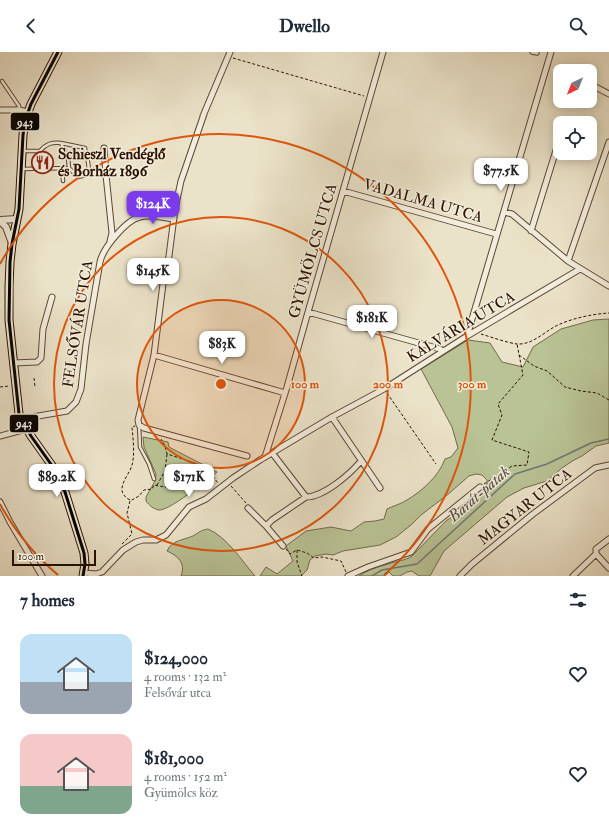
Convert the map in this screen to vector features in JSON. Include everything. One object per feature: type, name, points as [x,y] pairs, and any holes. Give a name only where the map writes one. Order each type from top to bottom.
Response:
[{"type":"main road","points":[[58,52],[28,112],[24,128],[19,209],[12,244],[9,287],[9,320],[18,408],[26,429],[53,467],[65,492],[84,553],[84,574]]},
{"type":"street","name":"GYÜMÖLCS UTCA","points":[[265,457],[285,393],[383,52]]},
{"type":"street","points":[[532,52],[537,54]]},
{"type":"street","points":[[467,336],[551,52]]},
{"type":"street","points":[[204,114],[190,151],[229,54]]},
{"type":"street","points":[[597,88],[609,94]]},
{"type":"street","points":[[0,110],[19,110],[28,112]]},
{"type":"street","points":[[204,114],[182,181],[164,276],[154,355],[138,422],[141,427],[247,456]]},
{"type":"street","points":[[568,261],[609,142]]},
{"type":"street","points":[[104,148],[112,233],[110,241]]},
{"type":"street","points":[[531,230],[553,160]]},
{"type":"street","name":"VADALMA UTCA","points":[[343,191],[496,234]]},
{"type":"street","points":[[504,212],[512,214],[568,261],[609,286]]},
{"type":"street","name":"FELSŐVÁR UTCA","points":[[21,418],[67,411],[74,405],[78,398],[81,389],[101,257],[110,241],[130,222],[140,216],[174,219]]},
{"type":"street","points":[[0,220],[17,222]]},
{"type":"street","points":[[0,220],[6,227],[12,244]]},
{"type":"street","points":[[6,227],[10,227],[17,222]]},
{"type":"street","name":"KÁLVÁRIA UTCA","points":[[265,457],[332,417],[384,389],[467,336],[580,269]]},
{"type":"street","points":[[13,362],[37,362],[40,360],[43,329],[52,297]]},
{"type":"street","points":[[308,312],[443,351]]},
{"type":"street","points":[[154,355],[285,393]]},
{"type":"street","points":[[332,417],[380,488]]},
{"type":"street","points":[[0,436],[26,429]]},
{"type":"street","points":[[272,454],[306,497]]},
{"type":"street","points":[[84,574],[96,574],[102,572],[123,550],[131,545],[143,540],[156,540],[166,535],[189,507],[206,499],[233,478],[265,457]]},
{"type":"street","points":[[266,526],[272,520],[306,497],[312,497],[338,483],[350,474],[361,461]]},
{"type":"street","name":"MAGYAR UTCA","points":[[460,576],[472,564],[533,514],[595,468],[609,465]]},
{"type":"street","points":[[348,576],[368,567],[411,552],[428,529],[480,487]]},
{"type":"street","points":[[0,502],[42,576]]},
{"type":"street","points":[[248,508],[283,546]]},
{"type":"street","points":[[573,576],[596,554],[596,549],[609,539]]},
{"type":"street","points":[[596,554],[609,568]]},
{"type":"lane","points":[[2,82],[19,106],[19,110]]},
{"type":"lane","points":[[22,151],[40,151],[43,146],[47,144],[61,143],[85,148],[89,170],[84,177],[78,177],[69,168],[68,158],[61,143]]},
{"type":"lane","points":[[62,168],[63,181]]},
{"type":"lane","points":[[21,169],[69,168]]},
{"type":"lane","points":[[138,422],[140,447],[149,464],[154,479]]},
{"type":"path","points":[[229,54],[370,98]]},
{"type":"path","points":[[475,332],[517,344],[542,336],[558,325],[594,314],[609,314]]},
{"type":"path","points":[[480,487],[512,466],[528,465],[529,452],[492,440],[502,415],[498,404],[523,375],[517,344]]},
{"type":"path","points":[[519,354],[534,366],[548,371],[565,387],[596,393],[609,400]]},
{"type":"path","points":[[34,378],[35,387]]},
{"type":"path","points":[[0,387],[9,386]]},
{"type":"path","points":[[384,389],[436,464]]},
{"type":"path","points":[[130,501],[122,492],[122,488],[130,473],[133,462],[132,427],[138,422]]},
{"type":"path","points":[[132,532],[127,513],[130,501],[144,490],[152,489],[154,485],[157,485],[165,471],[167,454],[165,446],[158,436],[159,432]]},
{"type":"path","points":[[167,454],[195,463],[200,468],[208,470],[219,484]]},
{"type":"path","points":[[157,485],[170,488],[179,475],[183,473],[194,473],[200,468]]},
{"type":"path","points":[[234,491],[240,496],[248,508]]},
{"type":"path","points":[[290,554],[297,550],[307,553],[314,558],[322,557],[341,561],[348,576]]},
{"type":"path","points":[[297,550],[297,562],[302,576]]},
{"type":"green space","points":[[609,319],[609,443],[596,446],[562,468],[547,481],[524,488],[507,497],[444,551],[430,576],[419,576],[412,571],[400,576],[393,576],[389,572],[385,576],[359,576],[373,569],[412,556],[447,520],[463,511],[478,497],[487,484],[487,480],[482,475],[476,474],[469,476],[396,537],[380,545],[343,551],[333,555],[326,554],[315,556],[310,560],[307,570],[301,576],[260,576],[266,567],[277,574],[293,561],[286,546],[306,531],[331,527],[351,531],[364,522],[384,519],[387,509],[405,501],[424,488],[439,471],[445,459],[451,457],[458,448],[452,427],[421,369],[468,340],[490,343],[502,362],[523,367],[533,347],[561,329],[593,320]]},
{"type":"green space","points":[[143,437],[168,442],[169,447],[217,472],[171,506],[159,510],[155,509],[146,501],[146,497],[155,481],[156,474],[144,447]]},
{"type":"green space","points":[[208,529],[228,543],[255,576],[181,576],[182,564],[175,555],[167,551],[169,547],[175,542]]},
{"type":"waterway","name":"Barát-patak","points":[[372,576],[382,570],[417,564],[515,474],[547,464],[591,443],[609,439]]},
{"type":"transit line","name":"943","points":[[58,52],[31,104],[25,121],[19,209],[10,262],[9,320],[19,414],[31,436],[53,467],[65,492],[84,553],[85,564],[83,576]]},
{"type":"place","name":"Schieszl Vendéglő és Borház 1896","points":[[42,163]]}]
